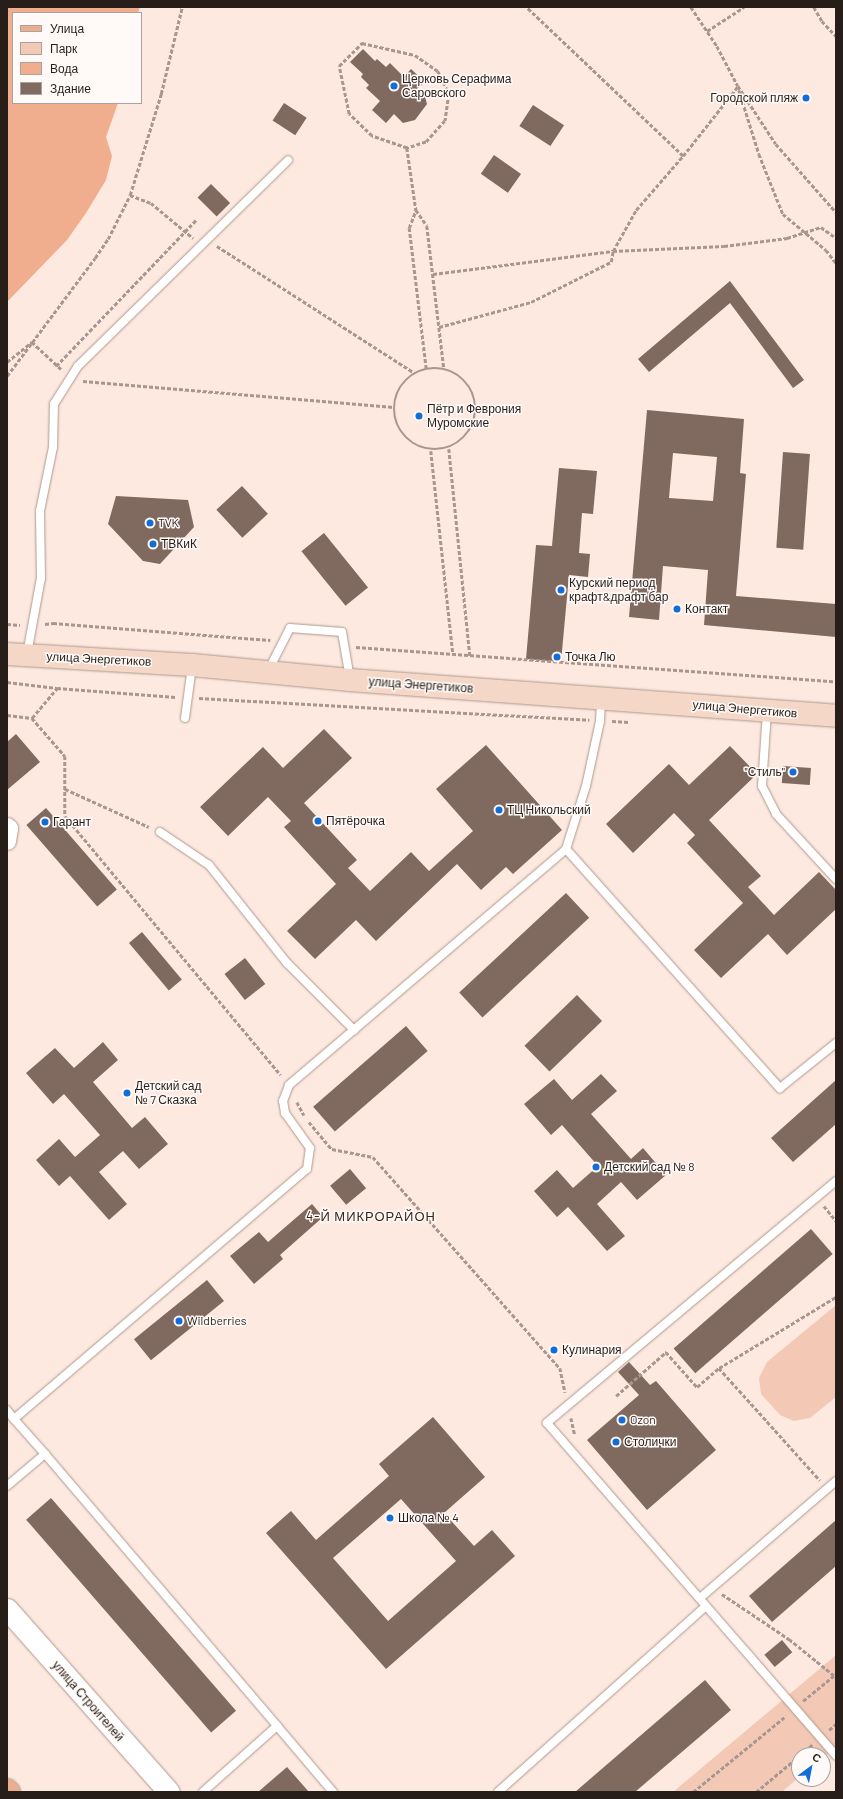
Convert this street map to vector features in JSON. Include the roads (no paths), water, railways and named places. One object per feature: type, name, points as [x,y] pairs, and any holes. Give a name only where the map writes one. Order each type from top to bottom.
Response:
[{"type":"main road","name":"улица Энергетиков","points":[[17,654],[192,665],[350,680],[601,697],[836,716]]},
{"type":"street","points":[[7,826],[9,828],[7,841]]},
{"type":"street","name":"улица Строителей","points":[[7,1609],[168,1792]]},
{"type":"lane","points":[[17,654],[33,626],[41,578],[40,511],[53,447],[54,404],[78,366],[206,238],[288,160]]},
{"type":"lane","points":[[267,672],[290,628],[342,632],[350,680]]},
{"type":"lane","points":[[185,718],[192,665]]},
{"type":"lane","points":[[14,1419],[307,1169],[310,1148],[285,1113],[283,1101],[289,1085],[566,849],[586,786],[600,721],[601,697]]},
{"type":"lane","points":[[767,710],[762,786],[776,814],[836,879]]},
{"type":"lane","points":[[160,832],[209,865],[287,963],[354,1030]]},
{"type":"lane","points":[[566,849],[780,1088],[836,1043]]},
{"type":"lane","points":[[836,1180],[547,1423],[836,1756]]},
{"type":"lane","points":[[7,1410],[333,1792]]},
{"type":"lane","points":[[7,1486],[45,1454]]},
{"type":"lane","points":[[700,1598],[836,1481]]},
{"type":"lane","points":[[498,1792],[706,1606]]},
{"type":"lane","points":[[203,1792],[277,1726]]},
{"type":"water","points":[[7,7],[140,7],[138,12],[12,12],[12,104],[118,104],[106,137],[112,156],[106,180],[86,213],[67,240],[7,302]]},
{"type":"place","name":"Церковь Серафима Саровского","points":[[394,86]]},
{"type":"place","name":"Городской пляж","points":[[806,98]]},
{"type":"place","name":"Пётр и Феврония Муромские","points":[[419,416]]},
{"type":"place","name":"TVK","points":[[150,523]]},
{"type":"place","name":"ТВКиК","points":[[153,544]]},
{"type":"place","name":"Курский период крафт&драфт бар","points":[[561,590]]},
{"type":"place","name":"Контакт","points":[[677,609]]},
{"type":"place","name":"Точка Лю","points":[[557,657]]},
{"type":"place","name":"\"Стиль\"","points":[[793,772]]},
{"type":"place","name":"ТЦ Никольский","points":[[499,810]]},
{"type":"place","name":"Пятёрочка","points":[[318,821]]},
{"type":"place","name":"Гарант","points":[[45,822]]},
{"type":"place","name":"Детский сад № 7 Сказка","points":[[127,1093]]},
{"type":"place","name":"Детский сад № 8","points":[[596,1167]]},
{"type":"place","name":"Wildberries","points":[[179,1321]]},
{"type":"place","name":"Кулинария","points":[[554,1350]]},
{"type":"place","name":"Ozon","points":[[622,1420]]},
{"type":"place","name":"Столички","points":[[616,1442]]},
{"type":"place","name":"Школа № 4","points":[[390,1518]]},
{"type":"district","name":"4-Й МИКРОРАЙОН","points":[[371,1216]]}]
